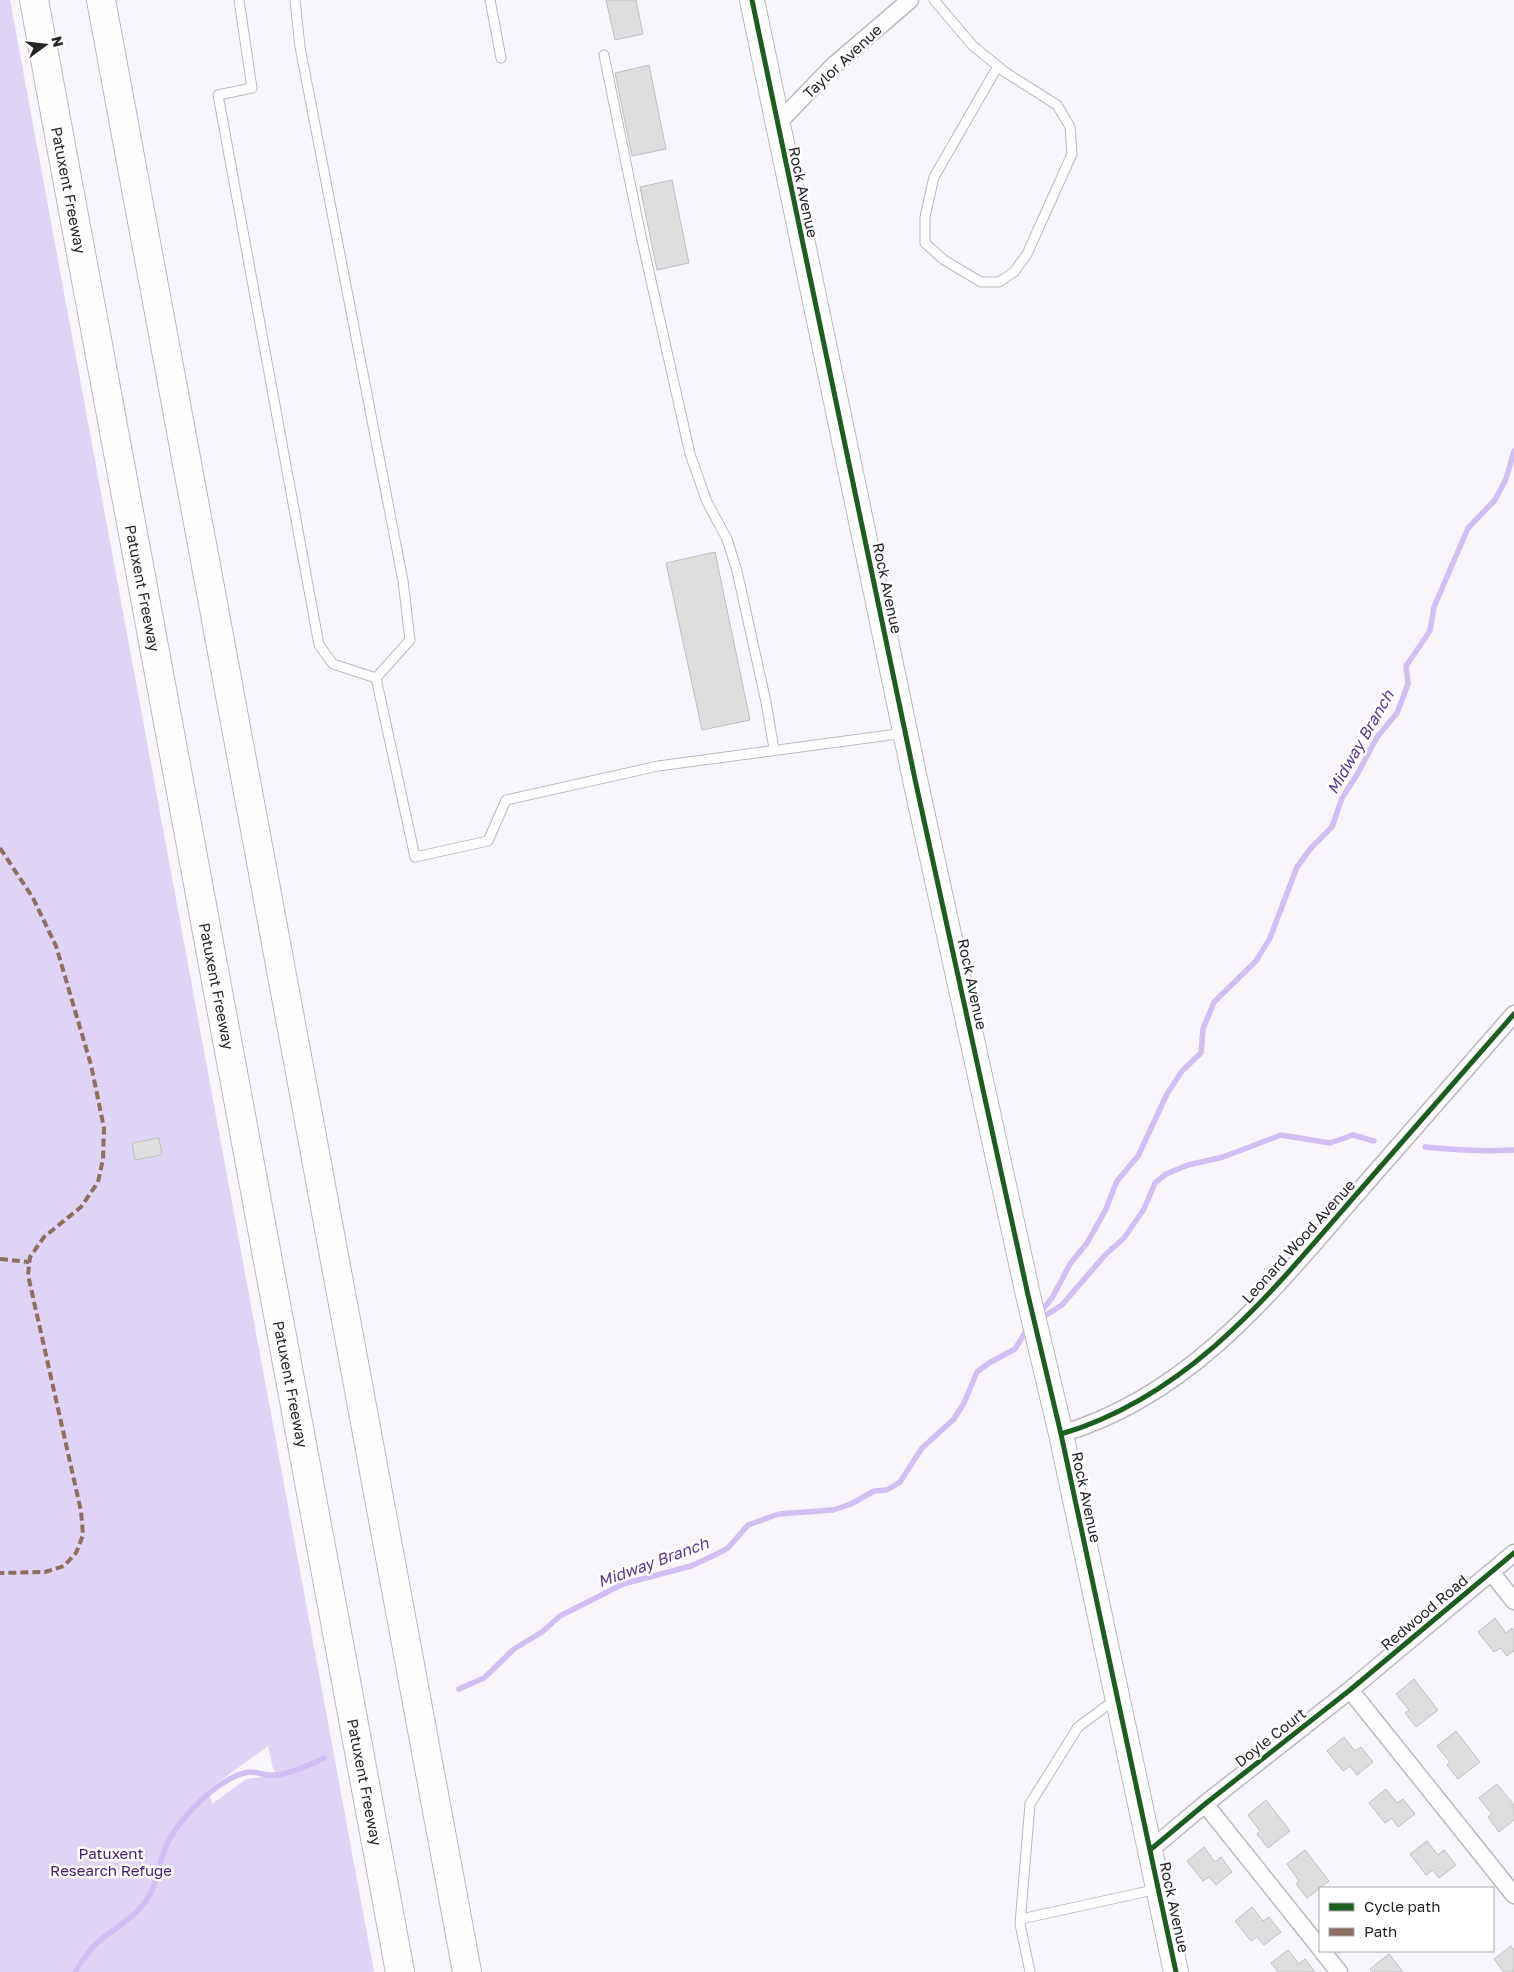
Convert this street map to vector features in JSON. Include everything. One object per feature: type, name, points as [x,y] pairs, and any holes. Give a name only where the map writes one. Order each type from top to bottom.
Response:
[{"type":"highway","name":"Patuxent Freeway","points":[[34,0],[400,1972]]},
{"type":"highway","points":[[101,0],[467,1972]]},
{"type":"street","name":"Rock Avenue","points":[[752,0],[905,733],[1028,1295],[1061,1434],[1118,1698],[1158,1843],[1158,1889],[1176,1972]]},
{"type":"street","name":"Taylor Avenue","points":[[777,124],[833,66],[910,0]]},
{"type":"street","name":"Leonard Wood Avenue","points":[[1061,1434],[1092,1425],[1148,1397],[1173,1380],[1230,1333],[1282,1279],[1514,1014]]},
{"type":"street","name":"Redwood Road","points":[[1350,1690],[1514,1553]]},
{"type":"street","points":[[1491,1572],[1514,1601]]},
{"type":"street","points":[[1350,1690],[1514,1895]]},
{"type":"street","name":"Doyle Court","points":[[1158,1843],[1350,1690]]},
{"type":"street","points":[[1205,1804],[1319,1946]]},
{"type":"street","points":[[1323,1952],[1339,1972]]},
{"type":"lane","points":[[239,0],[252,88],[218,95],[318,636],[320,645],[333,664],[376,678]]},
{"type":"lane","points":[[296,0],[300,46],[403,581],[410,640],[376,678]]},
{"type":"lane","points":[[490,0],[501,58]]},
{"type":"lane","points":[[934,0],[973,46],[998,66],[1057,105],[1070,127],[1072,154],[1027,254],[1014,272],[999,282],[981,282],[944,260],[925,243],[925,217],[934,177],[998,66]]},
{"type":"lane","points":[[604,55],[641,236],[690,454],[707,502],[727,540],[737,571],[766,702],[774,749]]},
{"type":"lane","points":[[376,678],[415,857],[488,841],[506,800],[658,766],[905,733]]},
{"type":"lane","points":[[1030,1972],[1021,1919],[1030,1804],[1078,1727],[1118,1698]]},
{"type":"lane","points":[[1021,1919],[1158,1889]]},
{"type":"green space","name":"Patuxent Research Refuge","points":[[0,0],[10,0],[374,1972],[0,1972]],"holes":[[[268,1746],[273,1769],[278,1775],[246,1779],[212,1804],[209,1789]]]},
{"type":"building","points":[[606,0],[636,0],[643,34],[615,40]]},
{"type":"building","points":[[649,65],[666,149],[632,156],[615,73]]},
{"type":"building","points":[[672,180],[689,263],[657,270],[640,187]]},
{"type":"building","points":[[715,552],[750,720],[702,730],[666,563]]},
{"type":"building","points":[[159,1138],[162,1155],[135,1160],[132,1143]]},
{"type":"building","points":[[1495,1618],[1506,1633],[1512,1628],[1514,1630],[1514,1651],[1507,1656],[1501,1648],[1494,1652],[1478,1632]]},
{"type":"building","points":[[1414,1679],[1438,1710],[1416,1727],[1405,1713],[1409,1710],[1396,1694]]},
{"type":"building","points":[[1456,1731],[1480,1762],[1458,1779],[1447,1765],[1450,1762],[1437,1746]]},
{"type":"building","points":[[1344,1737],[1355,1751],[1361,1747],[1373,1762],[1357,1775],[1350,1766],[1343,1771],[1327,1751]]},
{"type":"building","points":[[1497,1784],[1514,1805],[1514,1820],[1499,1832],[1488,1817],[1492,1814],[1479,1798]]},
{"type":"building","points":[[1386,1789],[1397,1803],[1403,1799],[1415,1814],[1398,1827],[1392,1818],[1385,1823],[1369,1803]]},
{"type":"building","points":[[1266,1800],[1290,1831],[1268,1848],[1257,1834],[1260,1831],[1248,1815]]},
{"type":"building","points":[[1427,1841],[1438,1855],[1444,1850],[1456,1865],[1439,1878],[1433,1870],[1426,1875],[1410,1854]]},
{"type":"building","points":[[1204,1847],[1215,1862],[1221,1857],[1232,1872],[1216,1885],[1209,1877],[1203,1881],[1187,1861]]},
{"type":"building","points":[[1305,1850],[1329,1881],[1307,1898],[1296,1884],[1299,1881],[1287,1864]]},
{"type":"building","points":[[1252,1907],[1263,1921],[1269,1917],[1281,1932],[1264,1945],[1257,1937],[1251,1941],[1235,1921]]},
{"type":"building","points":[[1511,1946],[1514,1950],[1514,1972],[1504,1972],[1494,1959]]},
{"type":"building","points":[[1288,1950],[1299,1964],[1305,1959],[1315,1972],[1278,1972],[1271,1963]]},
{"type":"building","points":[[1389,1954],[1403,1972],[1373,1972],[1370,1969]]},
{"type":"waterway","name":"Midway Branch","points":[[1039,1314],[1052,1298],[1070,1264],[1087,1243],[1105,1211],[1117,1181],[1138,1156],[1167,1094],[1182,1071],[1201,1053],[1203,1029],[1214,1002],[1256,961],[1270,938],[1297,867],[1311,848],[1332,827],[1342,798],[1377,737],[1397,713],[1408,684],[1406,666],[1430,631],[1434,607],[1468,528],[1495,500],[1506,479],[1514,451]]},
{"type":"waterway","points":[[1040,1319],[1062,1305],[1105,1255],[1124,1238],[1144,1209],[1155,1183],[1166,1174],[1188,1165],[1223,1157],[1281,1135],[1330,1143],[1353,1135],[1374,1141]]},
{"type":"waterway","points":[[1425,1147],[1491,1151],[1514,1150]]},
{"type":"waterway","name":"Midway Branch","points":[[459,1689],[484,1678],[514,1649],[542,1632],[560,1616],[623,1584],[691,1566],[715,1555],[728,1548],[748,1525],[779,1514],[833,1510],[851,1504],[874,1491],[887,1490],[900,1482],[922,1448],[954,1419],[964,1403],[977,1372],[1015,1349],[1028,1328]]},
{"type":"waterway","name":"Midway Branch","points":[[75,1972],[84,1957],[95,1945],[134,1915],[148,1898],[169,1840],[183,1819],[202,1799],[236,1776],[248,1772],[270,1775],[284,1774],[324,1758]]},
{"type":"marked path","points":[[0,848],[33,898],[56,946],[91,1065],[104,1128],[103,1159],[98,1182],[81,1207],[44,1237],[30,1257],[28,1275],[81,1511],[83,1535],[76,1553],[64,1566],[45,1572],[0,1573]]},
{"type":"marked path","points":[[0,1259],[29,1262]]},
{"type":"cycle path","points":[[752,0],[916,784],[1028,1295],[1061,1434],[1176,1972]]},
{"type":"cycle path","points":[[1061,1434],[1107,1417],[1149,1395],[1188,1368],[1224,1338],[1291,1270],[1514,1014]]},
{"type":"cycle path","points":[[1150,1850],[1205,1804],[1350,1690],[1514,1553]]}]
